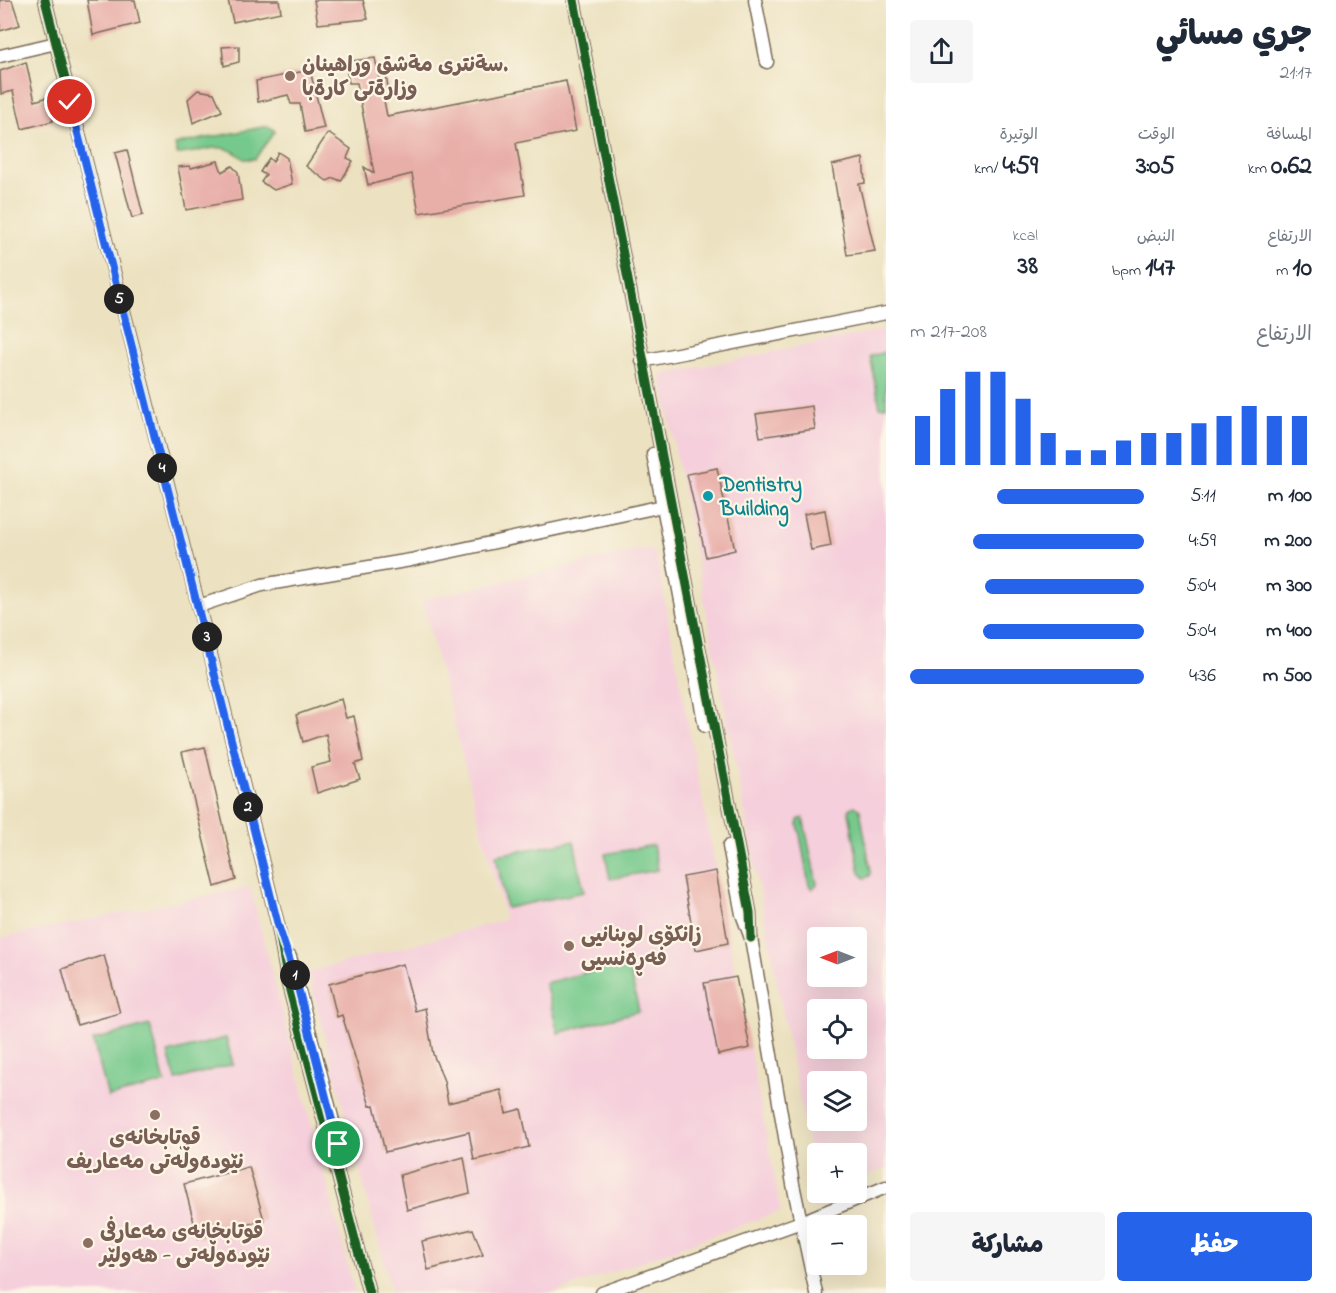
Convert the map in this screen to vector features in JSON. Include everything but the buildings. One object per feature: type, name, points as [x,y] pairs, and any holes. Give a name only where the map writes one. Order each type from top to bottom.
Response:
[{"type":"street","points":[[45,0],[278,925],[296,980],[356,1227],[369,1293]]},
{"type":"street","points":[[574,0],[748,900],[751,938],[801,1222],[816,1293]]},
{"type":"street","points":[[755,0],[767,62]]},
{"type":"street","points":[[0,56],[56,44]]},
{"type":"street","points":[[642,361],[886,313]]},
{"type":"street","points":[[642,361],[645,407],[663,506],[742,914],[751,938]]},
{"type":"street","points":[[199,606],[262,585],[411,560],[663,506]]},
{"type":"street","points":[[602,1293],[801,1222],[886,1187]]},
{"type":"street","points":[[356,1227],[377,1293]]},
{"type":"shaded area","points":[[886,329],[886,1168],[867,1176],[867,1143],[808,1143],[661,375]]},
{"type":"shaded area","name":"زانکۆی لوبنانیی فەڕەنسیی","points":[[643,549],[650,550],[656,556],[781,1211],[554,1293],[392,1293],[308,972],[505,920],[422,600]]},
{"type":"shaded area","name":"قوتابخانەی نێودەوڵەتی مەعاریف","points":[[250,887],[355,1293],[0,1293],[0,938]]},
{"type":"green space","points":[[268,126],[275,131],[255,159],[244,159],[235,152],[219,148],[177,154],[175,145]]},
{"type":"green space","points":[[886,352],[886,406],[880,407],[870,356]]},
{"type":"green space","points":[[855,806],[860,810],[871,872],[870,876],[865,878],[860,873],[849,812],[850,808]]},
{"type":"green space","points":[[803,818],[817,884],[812,889],[809,885],[798,824],[798,820]]},
{"type":"green space","points":[[574,841],[584,892],[506,908],[496,855]]},
{"type":"green space","points":[[653,845],[658,870],[610,879],[605,854]]},
{"type":"green space","points":[[628,962],[639,1011],[558,1033],[545,983]]},
{"type":"green space","points":[[150,1025],[165,1083],[108,1097],[93,1040]]},
{"type":"green space","points":[[226,1038],[233,1064],[176,1080],[168,1053]]},
{"type":"cycle path","points":[[45,0],[278,925],[288,983],[369,1293]]},
{"type":"cycle path","points":[[574,0],[750,912],[751,938]]},
{"type":"place","name":"سةنترى مةشق وراهينان. وزارةتى كارةبا","points":[[290,76]]},
{"type":"place","name":"Dentistry Building","points":[[708,496]]},
{"type":"place","name":"زانکۆی لوبنانیی فەڕەنسیی","points":[[569,946]]},
{"type":"place","name":"قوتابخانەی نێودەوڵەتی مەعاریف","points":[[155,1115]]},
{"type":"place","name":"قوتابخانەی مەعارفی نێودەوڵەتی - هەولێر","points":[[88,1243]]},
{"type":"route","points":[[70,102],[278,925],[296,980],[338,1144]]}]
